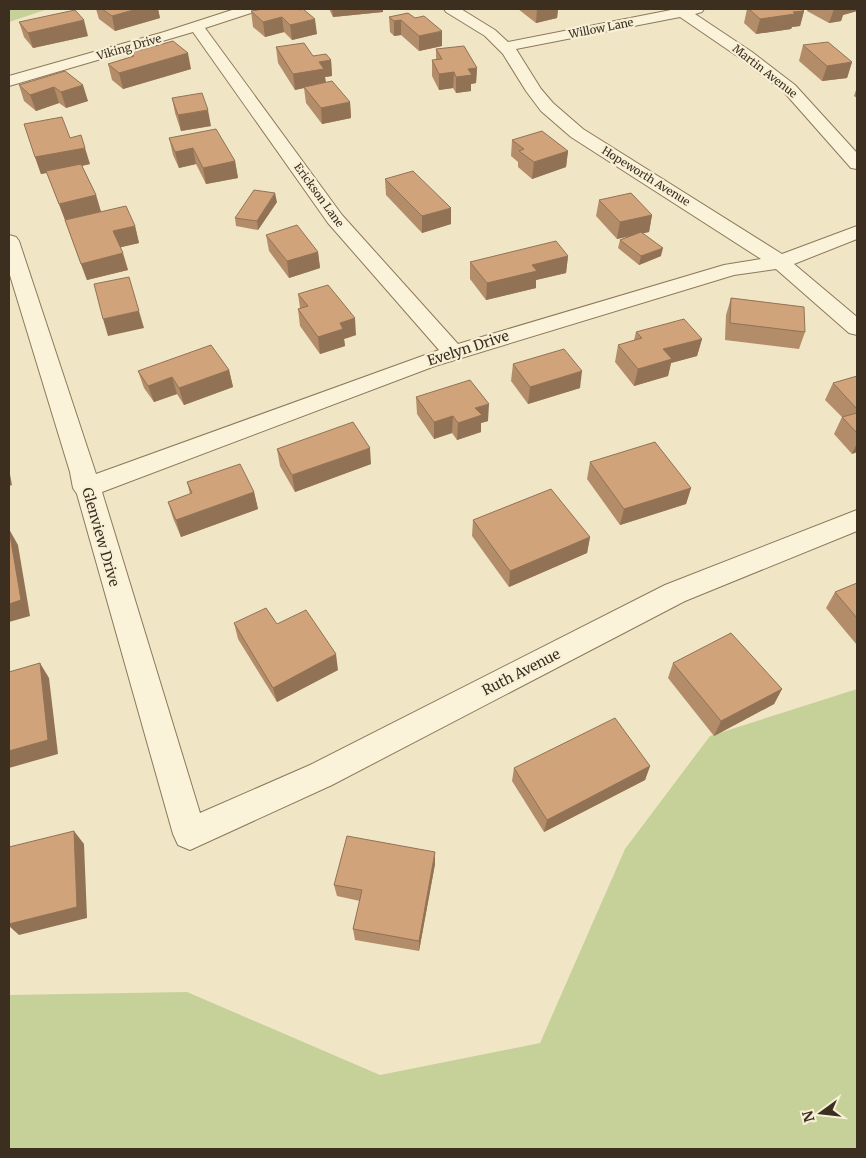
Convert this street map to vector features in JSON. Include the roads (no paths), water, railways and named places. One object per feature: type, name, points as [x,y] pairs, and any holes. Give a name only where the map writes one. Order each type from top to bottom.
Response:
[{"type":"street","name":"Viking Drive","points":[[9,81],[249,9]]},
{"type":"street","name":"Hopeworth Avenue","points":[[451,9],[490,33],[508,51],[534,91],[547,107],[577,133],[780,262],[857,328]]},
{"type":"street","name":"Willow Lane","points":[[504,47],[690,10]]},
{"type":"street","name":"Martin Avenue","points":[[690,10],[789,88],[857,164]]},
{"type":"street","name":"Erickson Lane","points":[[196,26],[335,219],[454,353]]},
{"type":"street","name":"Evelyn Drive","points":[[86,488],[427,361],[731,269],[780,262],[857,232]]},
{"type":"street","name":"Glenview Drive","points":[[9,241],[86,488],[190,834]]},
{"type":"street","name":"Ruth Avenue","points":[[190,834],[321,775],[675,593],[857,520]]}]
